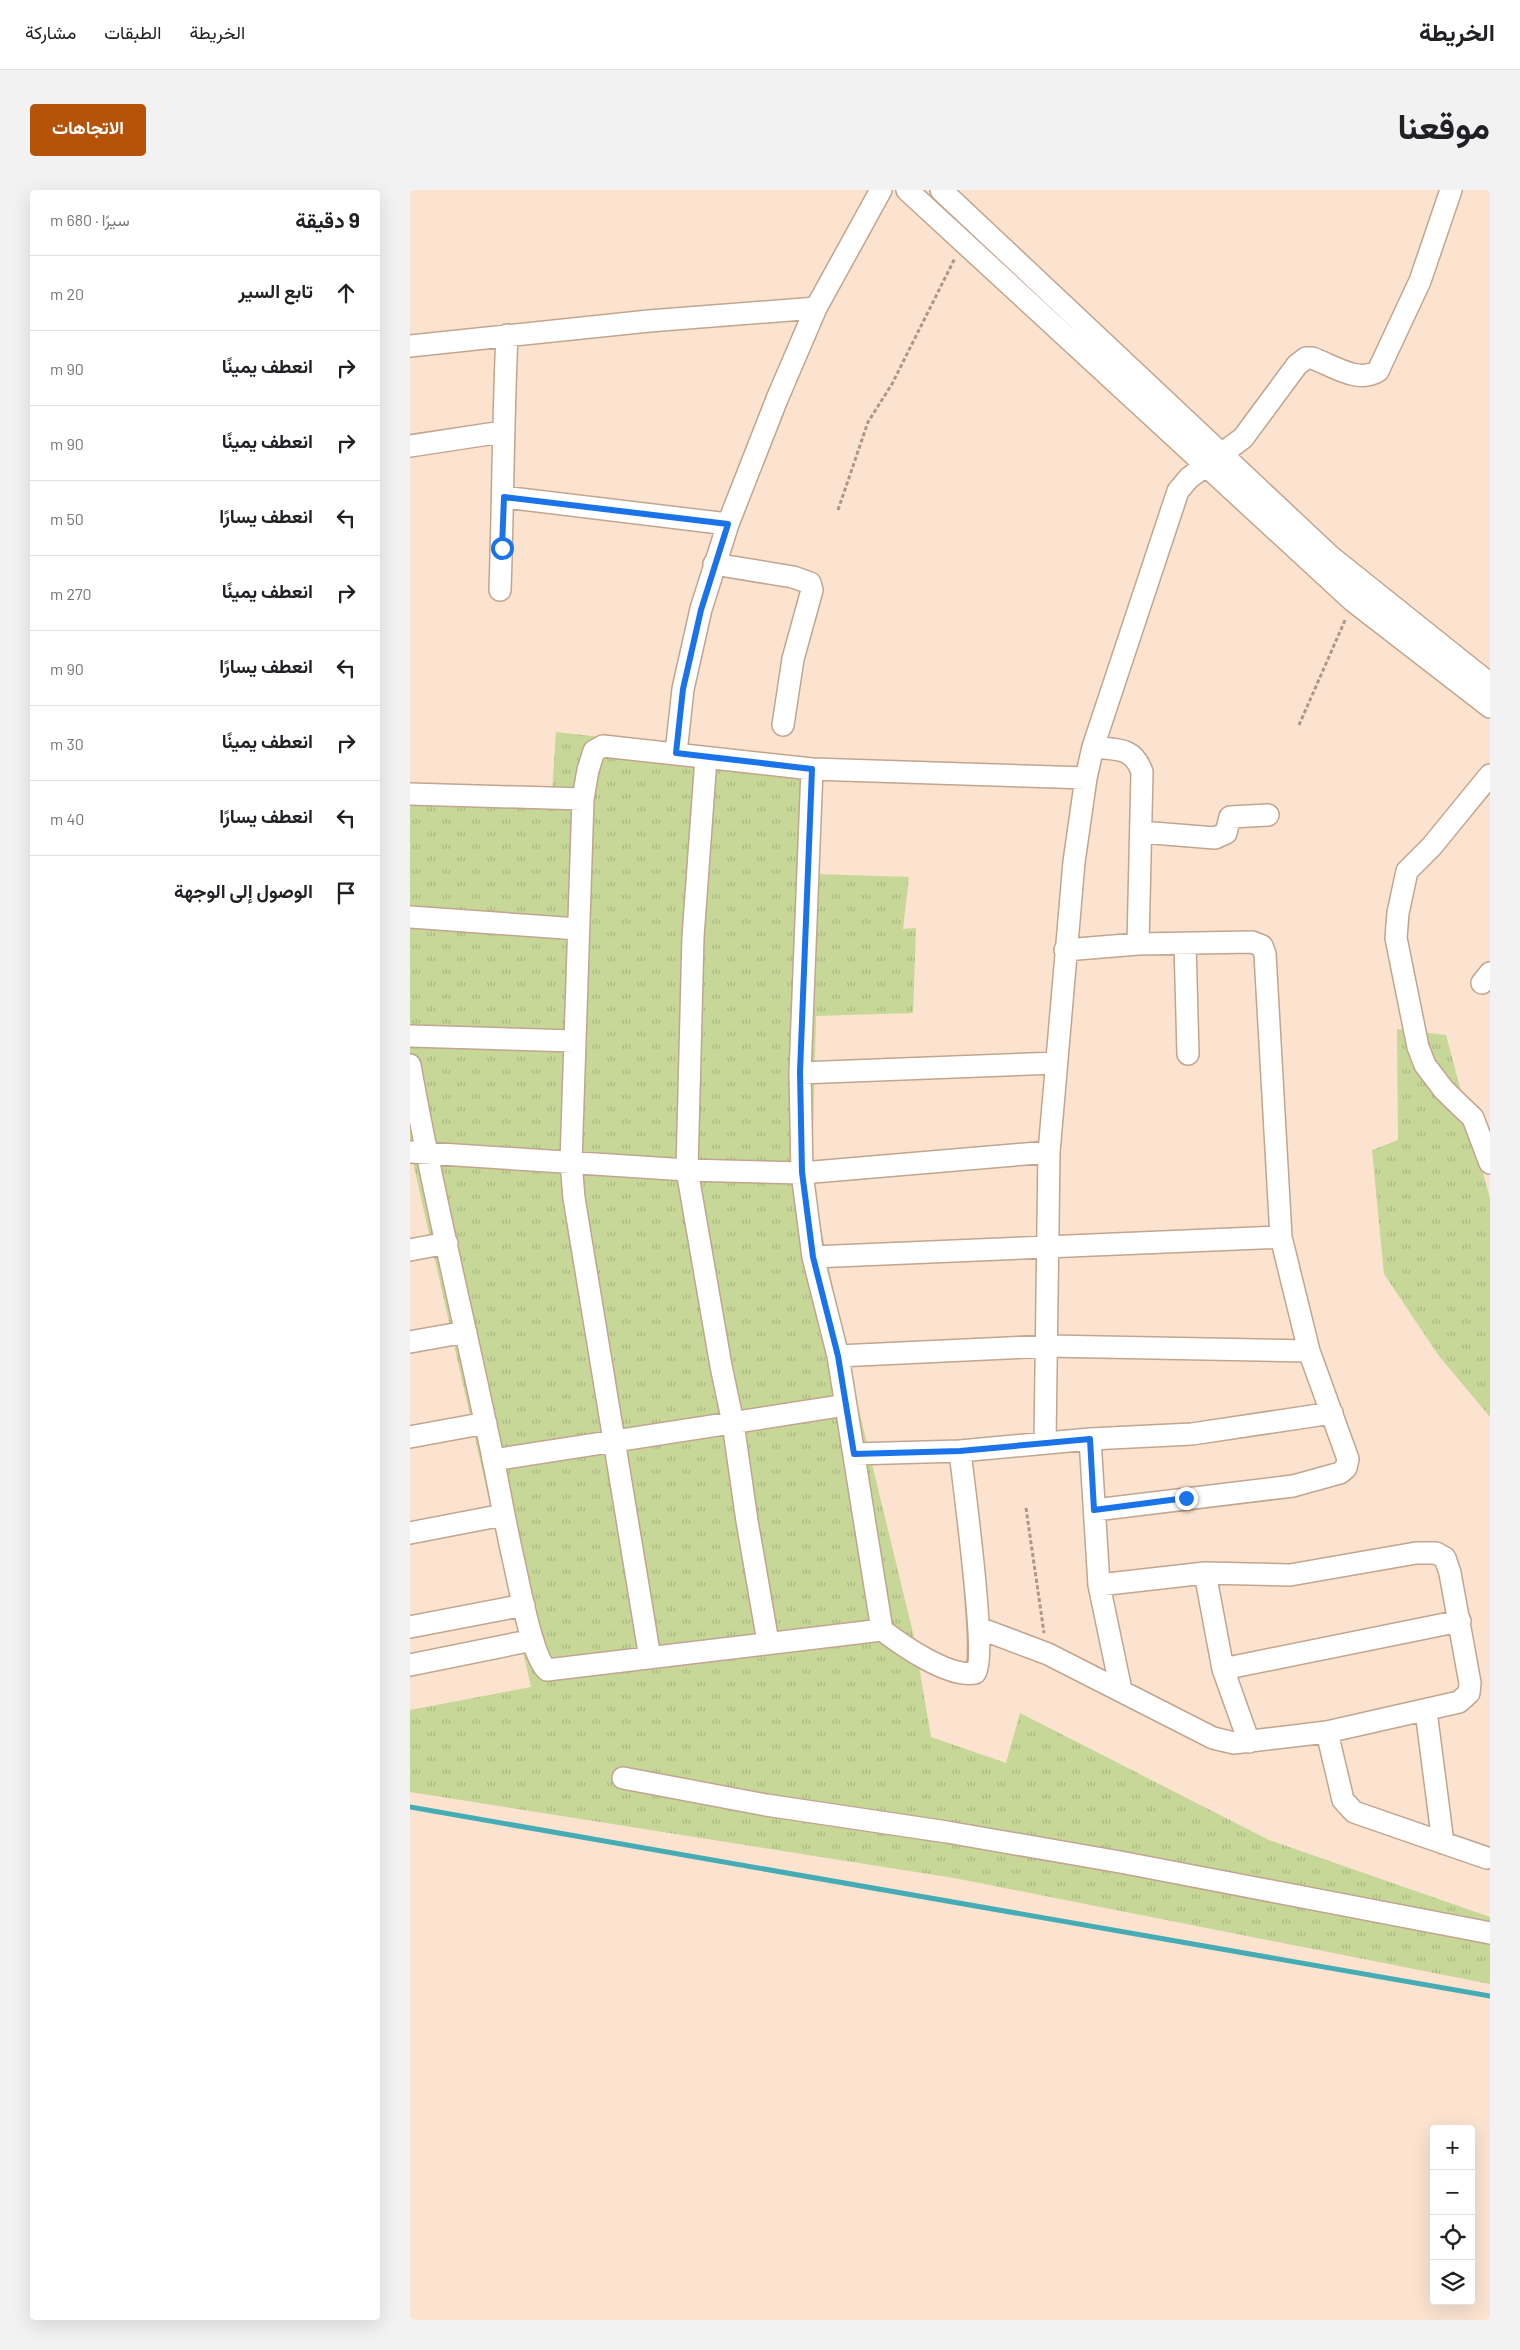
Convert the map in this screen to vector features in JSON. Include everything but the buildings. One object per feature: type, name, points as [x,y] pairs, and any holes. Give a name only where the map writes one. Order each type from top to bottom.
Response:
[{"type":"street","points":[[676,753],[683,689],[701,610],[728,524],[777,399],[816,308],[881,190]]},
{"type":"street","points":[[906,190],[1354,601],[1490,707]]},
{"type":"street","points":[[941,190],[1224,454],[1330,556],[1490,684]]},
{"type":"street","points":[[1045,1442],[1048,1346],[1046,1246],[1049,1152],[1074,862],[1086,778],[1093,747],[1178,491],[1189,478],[1205,465],[1224,454],[1244,438],[1297,365],[1306,358],[1312,358],[1355,375],[1366,376],[1378,371],[1420,281],[1451,190]]},
{"type":"street","points":[[410,346],[649,321],[816,308]]},
{"type":"street","points":[[500,590],[504,497],[502,432],[507,335]]},
{"type":"street","points":[[410,446],[502,432]]},
{"type":"street","points":[[504,497],[728,524]]},
{"type":"street","points":[[714,564],[793,577],[810,583],[812,590],[793,659],[783,725]]},
{"type":"street","points":[[650,1658],[574,1198],[571,1162],[583,799],[588,770],[594,751],[599,747],[676,753],[812,769],[1086,778]]},
{"type":"street","points":[[1093,747],[1127,751],[1138,761],[1142,772],[1138,944]]},
{"type":"street","points":[[706,758],[693,937],[687,1170],[720,1366],[733,1423],[747,1521],[768,1642]]},
{"type":"street","points":[[812,769],[800,1072],[802,1172],[813,1257],[838,1356],[882,1630]]},
{"type":"street","points":[[1489,1155],[1473,1118],[1444,1090],[1425,1065],[1418,1047],[1396,938],[1399,906],[1407,871],[1432,846],[1490,775]]},
{"type":"street","points":[[410,794],[583,799]]},
{"type":"street","points":[[1141,832],[1215,838],[1226,833],[1230,816],[1268,815]]},
{"type":"street","points":[[410,918],[578,929]]},
{"type":"street","points":[[1065,950],[1138,944],[1185,943],[1252,942],[1262,946],[1265,954],[1281,1237],[1308,1351],[1348,1459],[1346,1468],[1340,1472],[1293,1486],[1094,1510]]},
{"type":"street","points":[[1185,943],[1188,1054]]},
{"type":"street","points":[[410,1036],[574,1041]]},
{"type":"street","points":[[800,1072],[1056,1063]]},
{"type":"street","points":[[410,1065],[418,1152],[447,1243],[486,1423],[503,1515],[524,1605],[542,1666],[547,1670],[768,1642],[882,1630],[911,1652],[963,1674],[973,1674],[978,1670],[979,1628],[960,1451]]},
{"type":"street","points":[[418,1152],[687,1170],[802,1172],[1049,1152]]},
{"type":"street","points":[[813,1257],[1281,1237]]},
{"type":"street","points":[[410,1250],[447,1243]]},
{"type":"street","points":[[410,1342],[466,1332]]},
{"type":"street","points":[[838,1356],[1048,1346],[1308,1351]]},
{"type":"street","points":[[493,1460],[846,1405]]},
{"type":"street","points":[[854,1454],[960,1451],[1045,1442],[1192,1434],[1332,1413]]},
{"type":"street","points":[[410,1437],[486,1423]]},
{"type":"street","points":[[1090,1439],[1099,1585],[1121,1690]]},
{"type":"street","points":[[410,1533],[503,1515]]},
{"type":"street","points":[[979,1628],[1048,1654],[1213,1738],[1234,1743],[1327,1732],[1426,1711],[1459,1702],[1469,1693],[1470,1683],[1460,1621],[1448,1566],[1445,1558],[1436,1553],[1416,1553],[1290,1575],[1205,1573],[1099,1585]]},
{"type":"street","points":[[1205,1573],[1223,1669],[1249,1742]]},
{"type":"street","points":[[410,1627],[524,1605]]},
{"type":"street","points":[[1223,1669],[1460,1621]]},
{"type":"street","points":[[410,1666],[533,1640]]},
{"type":"street","points":[[1426,1711],[1443,1843]]},
{"type":"street","points":[[1327,1732],[1343,1800],[1354,1812],[1487,1858]]},
{"type":"street","points":[[623,1778],[766,1805],[948,1832],[1120,1862],[1490,1933]]},
{"type":"path","points":[[838,510],[868,422],[892,384],[963,242]]},
{"type":"path","points":[[1299,725],[1354,601]]},
{"type":"path","points":[[1026,1508],[1048,1654]]},
{"type":"green space","points":[[556,732],[822,762],[816,874],[909,877],[903,929],[916,928],[913,1013],[816,1016],[812,1182],[849,1369],[914,1637],[931,1737],[1006,1763],[1020,1713],[1269,1840],[1490,1917],[1490,1984],[954,1878],[410,1792],[410,1710],[531,1687],[410,1149],[410,787],[552,793]]},
{"type":"green space","points":[[1397,1029],[1446,1035],[1490,1199],[1490,1417],[1439,1356],[1384,1274],[1372,1150],[1398,1140]]},
{"type":"waterway","points":[[410,1807],[1490,1996]]},
{"type":"route","points":[[502,548],[504,497],[728,524],[701,610],[683,689],[676,753],[776,767],[812,769],[800,1072],[802,1172],[813,1257],[838,1356],[854,1454],[960,1451],[1090,1439],[1094,1510],[1186,1498]]}]
